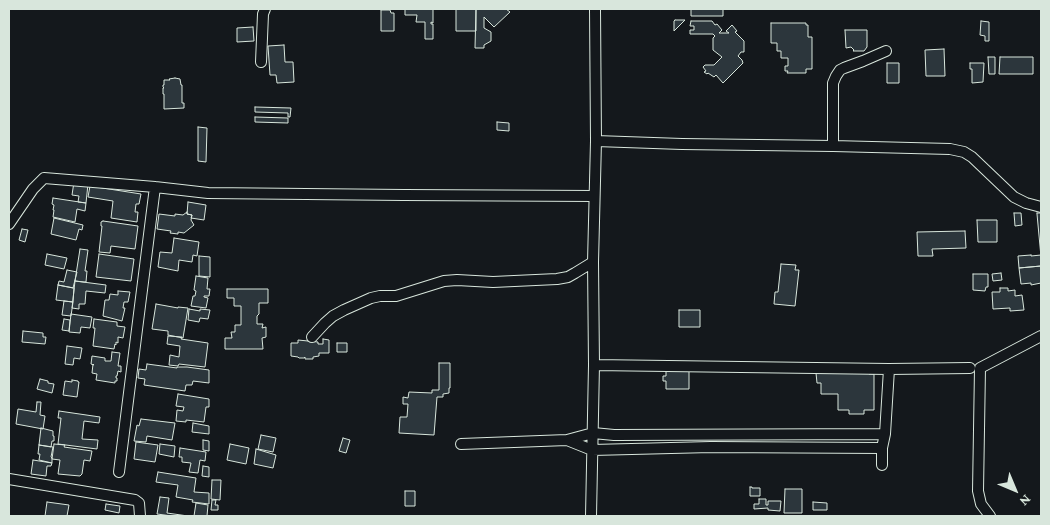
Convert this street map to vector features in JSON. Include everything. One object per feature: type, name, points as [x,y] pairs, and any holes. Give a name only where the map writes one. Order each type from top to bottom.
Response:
[{"type":"street","points":[[261,62],[263,14],[265,9]]},
{"type":"street","points":[[591,516],[596,140],[595,9]]},
{"type":"street","points":[[833,146],[833,83],[836,76],[840,70],[886,51]]},
{"type":"street","points":[[596,140],[682,144],[950,149],[964,152],[972,157],[1014,197],[1041,207]]},
{"type":"street","points":[[9,224],[33,189],[44,178],[155,187],[201,193],[594,196]]},
{"type":"street","points":[[119,472],[155,187]]},
{"type":"street","points":[[312,337],[333,316],[371,298],[396,296],[444,281],[493,282],[557,279],[575,274],[593,262]]},
{"type":"street","points":[[990,516],[980,504],[978,491],[980,368],[1041,336]]},
{"type":"street","points":[[594,365],[889,369],[970,368]]},
{"type":"street","points":[[882,465],[889,369]]},
{"type":"street","points":[[461,444],[567,440],[593,433],[614,436],[885,434]]},
{"type":"street","points":[[821,447],[822,434]]},
{"type":"street","points":[[711,447],[712,435]]},
{"type":"street","points":[[765,435],[765,448]]},
{"type":"street","points":[[567,440],[592,450],[711,447],[882,448]]},
{"type":"street","points":[[9,479],[135,500],[139,503],[140,516]]},
{"type":"building","points":[[405,9],[433,9],[433,23],[431,22],[431,24],[433,24],[433,39],[425,39],[425,22],[416,22],[417,15],[405,15]]},
{"type":"building","points":[[456,9],[476,9],[476,31],[456,31]]},
{"type":"building","points":[[476,9],[506,9],[510,12],[494,27],[484,17],[484,28],[491,32],[491,41],[484,45],[484,48],[475,48]]},
{"type":"building","points":[[691,9],[723,9],[723,16],[691,16]]},
{"type":"building","points":[[381,10],[390,10],[391,13],[394,13],[394,31],[381,31]]},
{"type":"building","points":[[685,20],[674,31],[674,21]]},
{"type":"building","points":[[691,21],[712,21],[722,30],[719,33],[729,33],[726,31],[732,25],[737,31],[735,32],[744,41],[744,52],[741,52],[738,56],[743,63],[723,83],[716,75],[714,77],[704,72],[706,71],[703,67],[705,65],[714,65],[722,57],[713,50],[713,38],[715,36],[713,34],[690,34],[690,30],[694,30],[694,26],[690,26]]},
{"type":"building","points":[[981,21],[989,22],[989,41],[985,41],[985,36],[980,35]]},
{"type":"building","points":[[771,23],[806,23],[808,25],[808,37],[812,37],[812,69],[806,69],[806,73],[787,73],[788,71],[785,71],[785,66],[788,66],[788,58],[781,58],[781,51],[777,51],[777,43],[771,43]]},
{"type":"building","points":[[253,27],[254,41],[237,42],[237,28]]},
{"type":"building","points":[[845,30],[867,30],[867,47],[864,51],[853,51],[851,47],[846,48]]},
{"type":"building","points":[[284,45],[285,62],[293,62],[294,82],[277,83],[276,75],[270,75],[268,46]]},
{"type":"building","points":[[944,49],[945,76],[926,76],[925,50]]},
{"type":"building","points":[[988,57],[995,57],[995,74],[989,74]]},
{"type":"building","points":[[1000,57],[1033,57],[1033,74],[999,74]]},
{"type":"building","points":[[887,63],[899,63],[899,83],[887,83]]},
{"type":"building","points":[[970,63],[984,63],[983,82],[972,83]]},
{"type":"building","points":[[180,79],[182,85],[182,103],[184,103],[184,108],[164,109],[164,80]]},
{"type":"building","points":[[255,107],[291,108],[290,117],[288,117],[288,113],[255,112]]},
{"type":"building","points":[[255,117],[288,118],[288,123],[255,122]]},
{"type":"building","points":[[497,122],[509,123],[509,131],[497,130]]},
{"type":"building","points":[[198,127],[207,128],[206,162],[198,161]]},
{"type":"building","points":[[74,182],[88,184],[86,203],[78,202],[79,196],[72,195]]},
{"type":"building","points":[[90,186],[141,194],[139,204],[136,204],[135,212],[138,212],[137,222],[111,218],[113,201],[88,197]]},
{"type":"building","points":[[53,198],[86,203],[85,211],[77,209],[75,222],[53,217]]},
{"type":"building","points":[[188,202],[206,205],[204,220],[191,218],[192,215],[187,214]]},
{"type":"building","points":[[187,212],[187,214],[192,215],[191,220],[194,225],[184,233],[170,233],[171,231],[157,229],[159,214],[175,216],[175,214],[183,215]]},
{"type":"building","points":[[1014,213],[1021,213],[1022,225],[1015,226]]},
{"type":"building","points":[[1041,213],[1041,257],[1037,214]]},
{"type":"building","points":[[54,218],[83,225],[82,230],[79,229],[76,240],[51,234]]},
{"type":"building","points":[[977,220],[997,220],[997,242],[978,242]]},
{"type":"building","points":[[101,222],[138,226],[135,249],[111,246],[110,253],[99,252]]},
{"type":"building","points":[[22,229],[28,230],[25,242],[19,240]]},
{"type":"building","points":[[965,231],[966,248],[932,249],[933,256],[918,256],[917,232]]},
{"type":"building","points":[[174,238],[199,242],[197,256],[193,255],[192,262],[179,260],[178,271],[158,267],[160,252],[172,253]]},
{"type":"building","points":[[80,249],[88,250],[85,271],[87,271],[86,282],[75,281]]},
{"type":"building","points":[[47,254],[67,258],[64,269],[45,265]]},
{"type":"building","points":[[99,254],[134,259],[131,281],[96,277]]},
{"type":"building","points":[[1041,255],[1041,266],[1019,268],[1018,256]]},
{"type":"building","points":[[199,256],[210,257],[210,277],[199,276]]},
{"type":"building","points":[[781,264],[796,265],[795,270],[799,270],[795,306],[774,304],[775,292],[778,292]]},
{"type":"building","points":[[1041,266],[1041,283],[1021,284],[1019,268]]},
{"type":"building","points":[[67,270],[77,272],[73,288],[58,285],[59,281],[64,282]]},
{"type":"building","points":[[1001,273],[1002,280],[993,281],[992,274]]},
{"type":"building","points":[[973,274],[988,274],[988,287],[986,287],[985,291],[973,290]]},
{"type":"building","points":[[196,276],[208,278],[207,289],[210,289],[209,296],[204,296],[208,298],[206,308],[191,306],[196,291],[194,290]]},
{"type":"building","points":[[75,281],[106,285],[105,293],[86,291],[85,304],[79,304],[79,309],[72,308]]},
{"type":"building","points":[[58,285],[74,288],[73,302],[56,300]]},
{"type":"building","points":[[1000,288],[1008,288],[1008,291],[1015,290],[1015,296],[1022,295],[1024,310],[1010,311],[1010,308],[993,309],[992,292],[1000,292]]},
{"type":"building","points":[[227,289],[268,289],[268,303],[259,303],[259,314],[257,316],[257,324],[263,324],[262,328],[266,327],[266,337],[262,338],[263,349],[225,349],[225,338],[232,338],[231,332],[235,332],[235,325],[241,325],[241,306],[234,306],[234,298],[227,298]]},
{"type":"building","points":[[118,291],[130,292],[128,302],[124,302],[123,308],[125,308],[122,321],[103,316],[105,300],[109,300],[110,294],[118,295]]},
{"type":"building","points":[[64,301],[73,302],[71,316],[62,315]]},
{"type":"building","points":[[156,304],[188,308],[183,338],[168,335],[168,331],[152,329]]},
{"type":"building","points":[[189,309],[210,310],[208,319],[200,318],[199,322],[188,320]]},
{"type":"building","points":[[679,310],[700,310],[700,327],[679,327]]},
{"type":"building","points":[[71,314],[92,317],[90,328],[81,327],[80,333],[69,332]]},
{"type":"building","points":[[64,319],[70,320],[69,331],[62,330]]},
{"type":"building","points":[[94,319],[117,322],[117,326],[125,327],[123,338],[118,337],[118,343],[116,342],[114,349],[93,346]]},
{"type":"building","points":[[23,331],[43,333],[43,337],[46,337],[45,344],[22,342]]},
{"type":"building","points":[[168,336],[208,343],[205,367],[179,364],[178,366],[169,365],[170,355],[179,357],[180,346],[167,344]]},
{"type":"building","points":[[323,339],[329,340],[329,353],[319,353],[319,356],[313,357],[313,359],[291,356],[291,343],[298,343],[298,340],[323,344]]},
{"type":"building","points":[[337,343],[347,343],[347,352],[337,352]]},
{"type":"building","points":[[67,346],[82,348],[80,359],[74,358],[73,365],[65,364]]},
{"type":"building","points":[[112,352],[120,353],[118,366],[121,366],[121,372],[118,371],[115,383],[96,380],[97,374],[92,373],[93,365],[91,364],[92,356],[105,358],[105,361],[111,361]]},
{"type":"building","points":[[439,363],[450,363],[450,388],[449,393],[443,394],[443,397],[437,397],[434,435],[399,433],[400,417],[407,417],[408,404],[403,404],[403,397],[408,398],[409,392],[432,393],[432,390],[439,390]]},
{"type":"building","points":[[147,364],[209,370],[209,383],[193,381],[192,385],[186,385],[185,391],[144,385],[145,379],[138,378],[139,369],[146,370]]},
{"type":"building","points":[[666,368],[689,368],[689,389],[666,389],[666,381],[663,381],[663,376],[666,376]]},
{"type":"building","points":[[869,370],[869,374],[874,374],[874,410],[864,410],[864,414],[849,414],[849,410],[838,410],[838,394],[821,394],[821,383],[817,383],[816,373]]},
{"type":"building","points":[[40,379],[54,384],[52,393],[37,389]]},
{"type":"building","points":[[72,380],[79,382],[77,397],[63,395],[65,381],[72,382]]},
{"type":"building","points":[[178,394],[209,399],[209,407],[206,407],[204,422],[176,421],[177,410],[183,411],[184,407],[176,406]]},
{"type":"building","points":[[37,402],[41,402],[40,415],[45,416],[43,429],[16,424],[18,409],[36,412]]},
{"type":"building","points":[[59,411],[100,417],[99,423],[84,421],[82,439],[98,440],[97,449],[58,444],[61,418],[58,418]]},
{"type":"building","points":[[141,419],[175,423],[172,440],[147,436],[146,442],[134,441],[137,425],[139,426]]},
{"type":"building","points":[[193,423],[209,426],[209,434],[192,432]]},
{"type":"building","points":[[41,428],[53,431],[54,441],[52,441],[51,447],[39,445]]},
{"type":"building","points":[[261,435],[276,438],[273,452],[258,449]]},
{"type":"building","points":[[343,438],[350,440],[346,453],[339,451]]},
{"type":"building","points":[[203,440],[209,441],[209,451],[203,450]]},
{"type":"building","points":[[136,442],[158,445],[155,462],[134,459]]},
{"type":"building","points":[[54,444],[92,451],[90,461],[84,460],[80,476],[58,474],[60,460],[52,459]]},
{"type":"building","points":[[160,444],[175,446],[174,457],[159,454]]},
{"type":"building","points":[[230,444],[249,448],[246,464],[227,460]]},
{"type":"building","points":[[39,445],[53,447],[52,463],[39,460]]},
{"type":"building","points":[[180,448],[206,452],[205,461],[200,460],[198,473],[189,472],[191,463],[182,462],[182,457],[179,457]]},
{"type":"building","points":[[256,449],[276,455],[273,468],[254,464]]},
{"type":"building","points":[[33,460],[52,463],[51,466],[47,466],[46,476],[31,474]]},
{"type":"building","points":[[203,466],[209,467],[209,477],[202,476]]},
{"type":"building","points":[[158,472],[196,478],[194,492],[209,493],[209,504],[192,502],[193,500],[176,497],[178,485],[156,482]]},
{"type":"building","points":[[212,480],[221,480],[220,500],[211,499]]},
{"type":"building","points":[[750,487],[760,488],[760,496],[750,496]]},
{"type":"building","points":[[785,489],[802,489],[802,513],[784,513]]},
{"type":"building","points":[[405,491],[415,491],[415,506],[405,506]]},
{"type":"building","points":[[160,497],[169,498],[167,513],[188,516],[157,514]]},
{"type":"building","points":[[759,499],[766,499],[766,505],[768,505],[768,501],[781,501],[780,511],[768,510],[768,508],[754,509],[754,504],[759,504]]},
{"type":"building","points":[[212,500],[216,500],[215,505],[218,505],[218,510],[211,510]]},
{"type":"building","points":[[47,502],[69,505],[67,516],[45,516]]},
{"type":"building","points":[[813,502],[827,503],[827,510],[813,510]]},
{"type":"building","points":[[196,503],[208,505],[207,516],[194,516]]},
{"type":"building","points":[[106,504],[120,506],[119,513],[105,510]]}]
